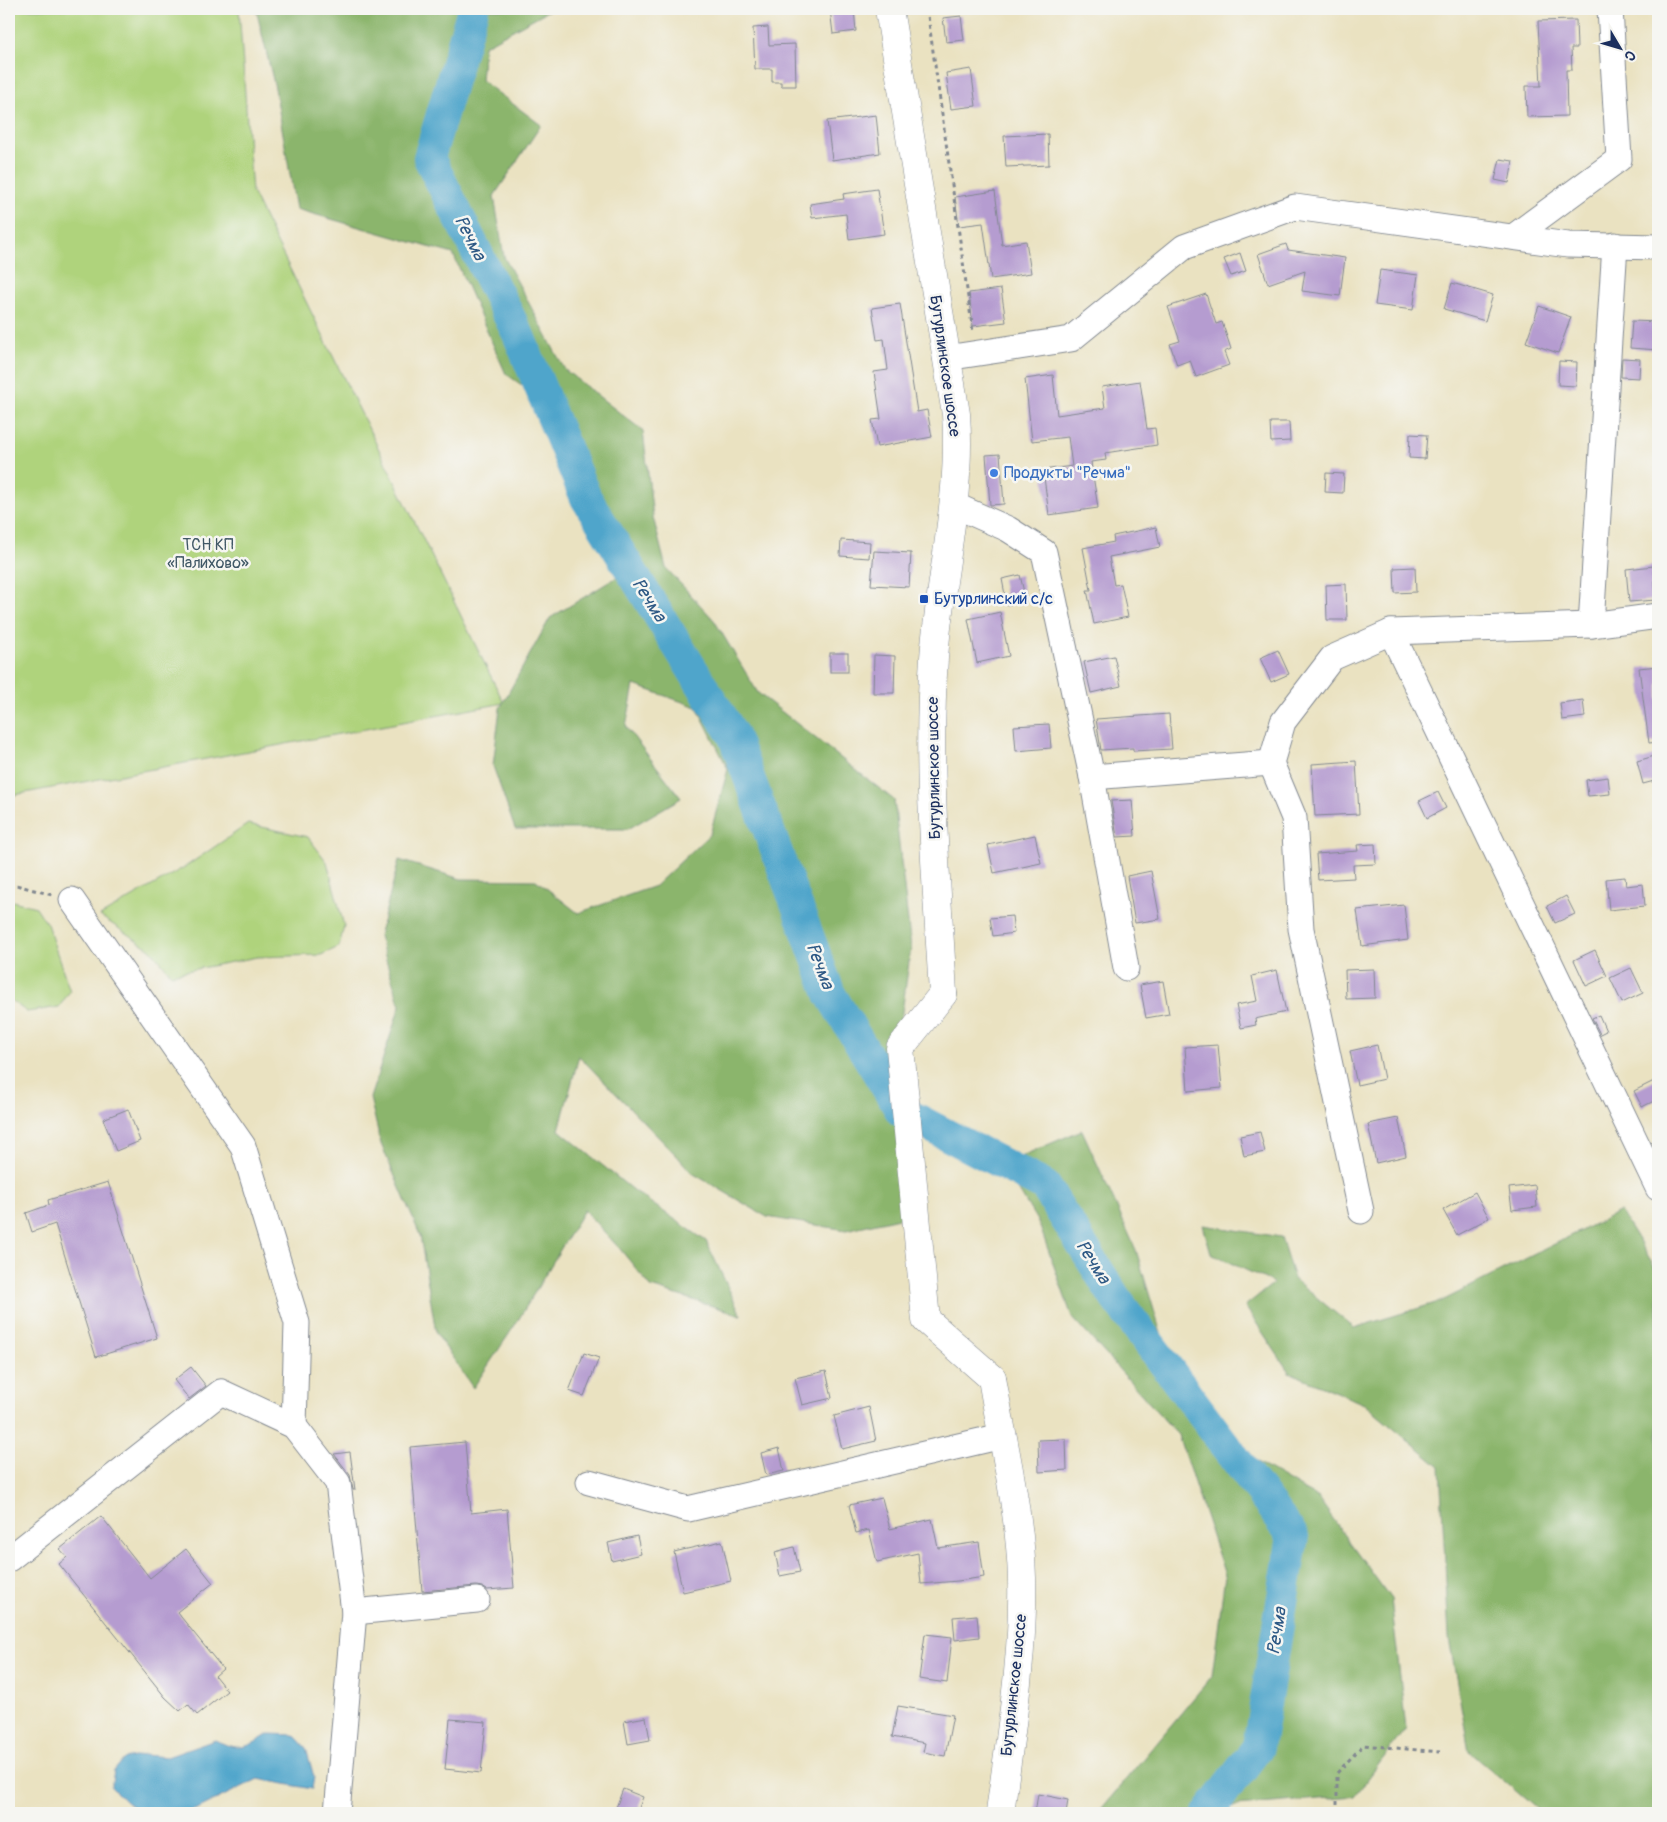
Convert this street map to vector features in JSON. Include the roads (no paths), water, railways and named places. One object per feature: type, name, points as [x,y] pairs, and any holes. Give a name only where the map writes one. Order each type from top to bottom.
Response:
[{"type":"main road","name":"Бутурлинское шоссе","points":[[889,9],[956,414],[957,431],[954,505],[938,616],[932,710],[932,772],[943,994],[900,1048],[926,1320],[992,1378],[1016,1513],[1022,1577],[1021,1640],[1000,1813]]},
{"type":"street","points":[[1513,237],[1619,159],[1610,9]]},
{"type":"street","points":[[946,358],[1071,339],[1184,247],[1295,207],[1568,244],[1658,247]]},
{"type":"street","points":[[1591,625],[1614,245]]},
{"type":"street","points":[[954,505],[1008,529],[1044,552],[1092,777],[1126,968]]},
{"type":"street","points":[[1361,1211],[1301,929],[1294,818],[1271,763],[1283,722],[1332,658],[1392,632],[1591,625],[1658,616]]},
{"type":"street","points":[[1392,632],[1658,1188]]},
{"type":"street","points":[[1092,777],[1271,763]]},
{"type":"street","points":[[72,900],[243,1146],[297,1323],[294,1426]]},
{"type":"street","points":[[9,1559],[221,1392],[294,1426],[338,1483],[354,1612],[337,1813]]},
{"type":"street","points":[[589,1482],[688,1509],[1002,1436]]},
{"type":"street","points":[[354,1612],[477,1600]]},
{"type":"water","points":[[269,1734],[294,1735],[306,1748],[314,1777],[312,1789],[258,1779],[197,1809],[182,1813],[145,1813],[126,1802],[111,1787],[114,1771],[124,1759],[145,1755],[167,1757],[215,1740],[231,1746],[243,1747],[255,1743]]},
{"type":"waterway","name":"Речма","points":[[473,9],[429,158],[518,334],[586,498],[733,735],[830,994],[901,1111],[1045,1186],[1116,1299],[1293,1536],[1258,1747],[1208,1813]]},
{"type":"place","name":"Продукты \"Речма\"","points":[[994,473]]},
{"type":"place","name":"Бутурлинский с/с","points":[[924,599]]},
{"type":"park label","name":"ТСН КП «Палихово»","points":[[208,554]]}]
